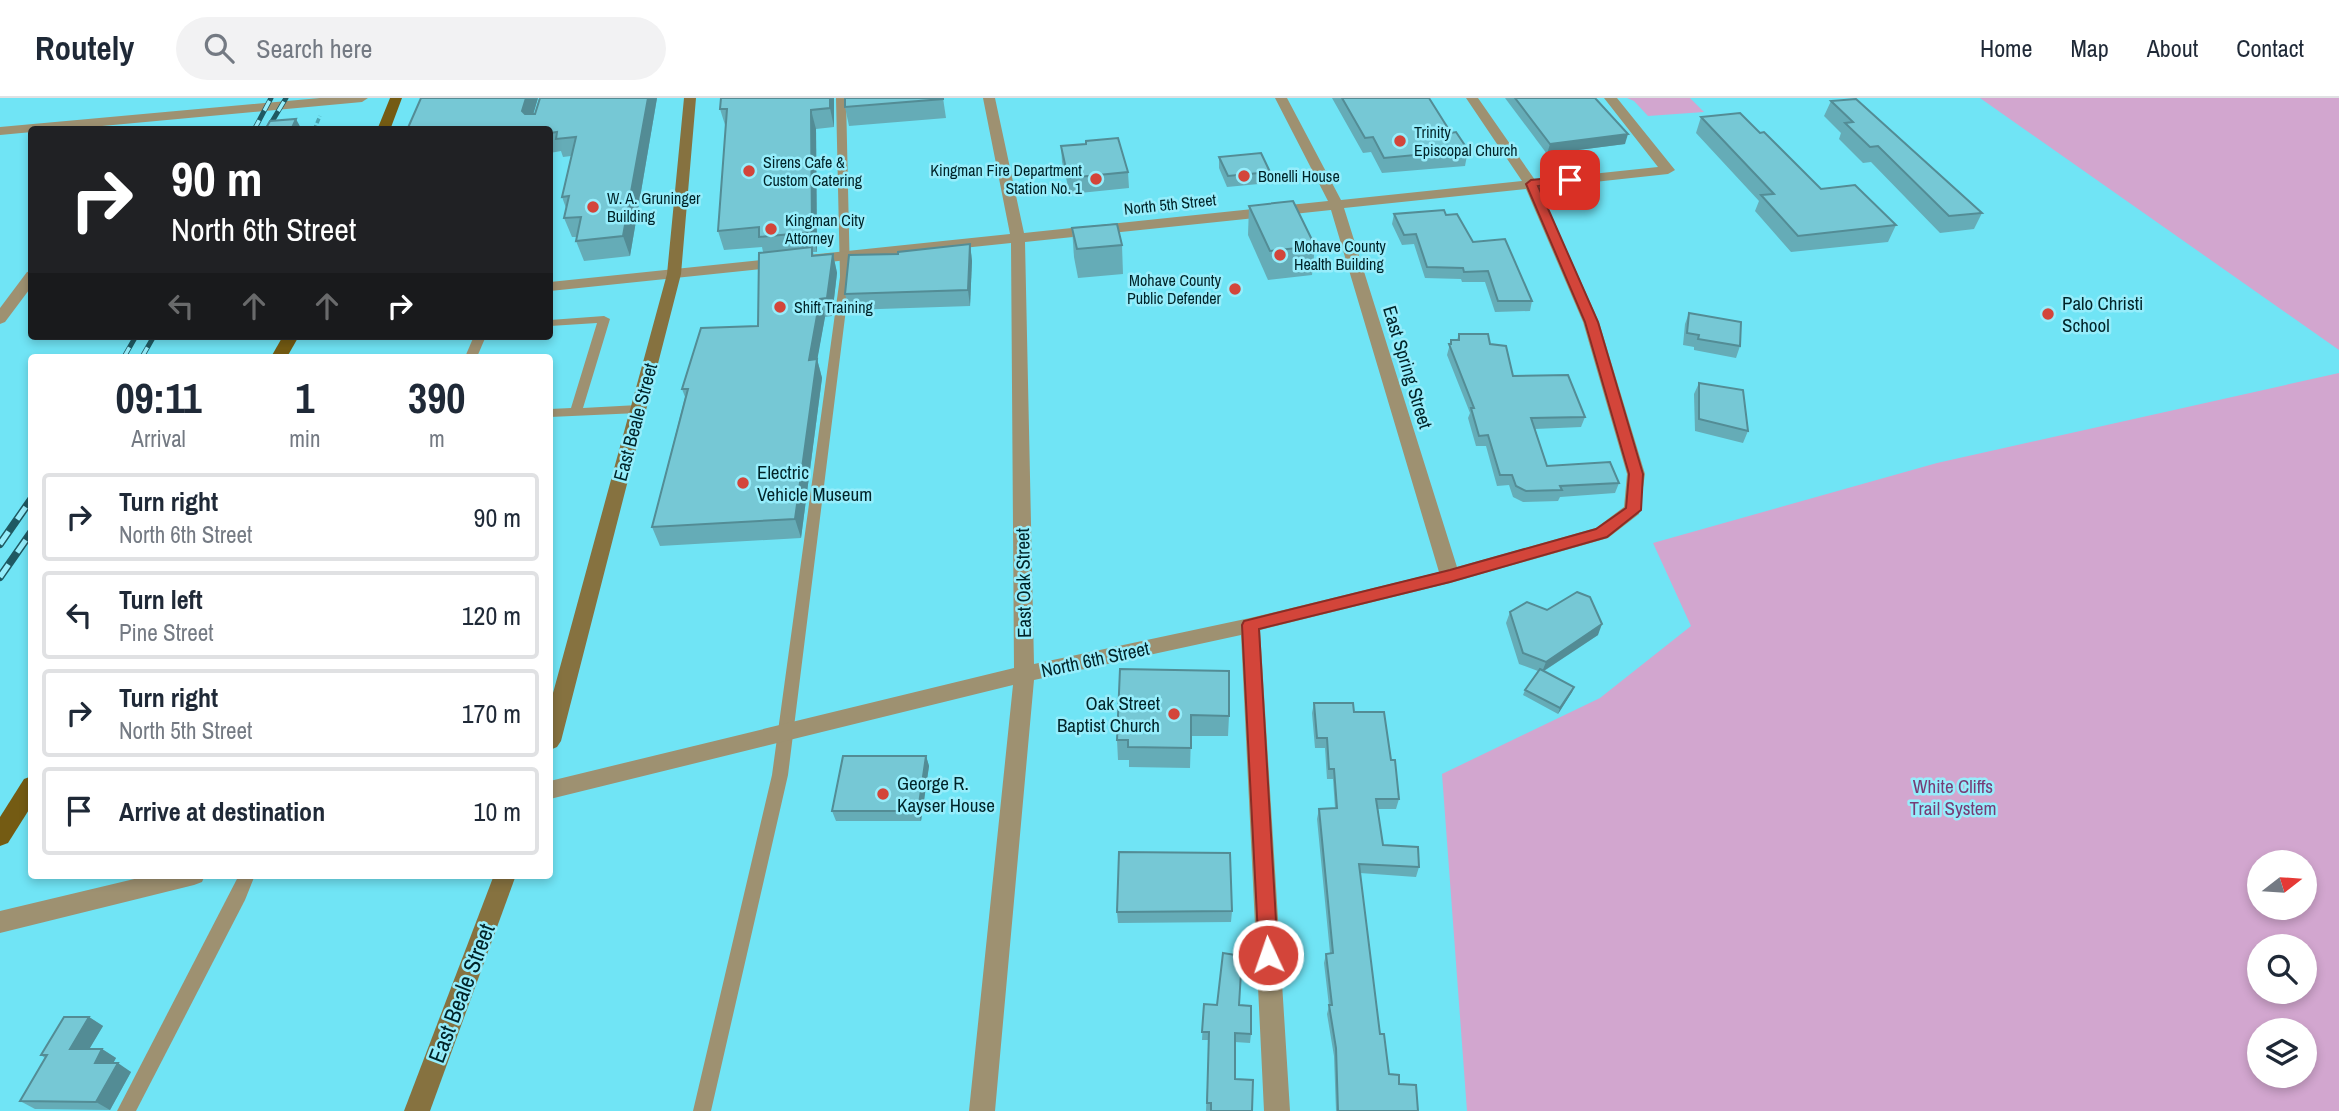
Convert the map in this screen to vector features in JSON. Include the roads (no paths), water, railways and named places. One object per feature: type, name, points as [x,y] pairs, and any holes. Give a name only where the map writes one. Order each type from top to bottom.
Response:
[{"type":"main road","points":[[385,126],[396,98]]},
{"type":"main road","name":"East Beale Street","points":[[553,730],[674,274],[690,98]]},
{"type":"main road","points":[[0,836],[28,791]]},
{"type":"main road","name":"East Beale Street","points":[[416,1111],[503,879]]},
{"type":"street","points":[[139,126],[158,98]]},
{"type":"street","points":[[55,126],[362,98]]},
{"type":"street","name":"East Oak Street","points":[[982,1111],[1024,674],[1018,237],[989,98]]},
{"type":"street","name":"East Spring Street","points":[[1281,98],[1336,204],[1450,576]]},
{"type":"street","points":[[1472,98],[1531,184]]},
{"type":"street","points":[[1610,98],[1668,170]]},
{"type":"street","points":[[0,131],[28,128]]},
{"type":"street","name":"North 5th Street","points":[[553,287],[1668,170]]},
{"type":"street","name":"North 6th Street","points":[[553,789],[1024,674],[1250,625],[1450,576],[1602,533],[1633,510],[1636,474],[1591,322],[1531,184]]},
{"type":"street","points":[[0,319],[28,280]]},
{"type":"street","points":[[1250,625],[1277,1111]]},
{"type":"street","points":[[0,922],[177,879]]},
{"type":"lane","points":[[702,1111],[780,775],[786,733],[846,255],[841,98]]},
{"type":"lane","points":[[553,323],[604,319],[576,412]]},
{"type":"lane","points":[[553,413],[638,409]]},
{"type":"lane","points":[[126,1111],[245,879]]},
{"type":"railway","points":[[256,126],[271,98]]},
{"type":"railway","points":[[269,126],[286,98]]},
{"type":"railway","points":[[126,354],[134,340]]},
{"type":"railway","points":[[144,354],[152,340]]},
{"type":"railway","points":[[0,544],[28,504]]},
{"type":"railway","points":[[0,577],[28,537]]},
{"type":"place","name":"Trinity Episcopal Church","points":[[1400,141]]},
{"type":"place","name":"Sirens Cafe & Custom Catering","points":[[749,171]]},
{"type":"place","name":"Bonelli House","points":[[1244,176]]},
{"type":"place","name":"Kingman Fire Department Station No. 1","points":[[1096,179]]},
{"type":"place","name":"W. A. Gruninger Building","points":[[593,207]]},
{"type":"place","name":"Kingman City Attorney","points":[[771,229]]},
{"type":"place","name":"Mohave County Health Building","points":[[1280,255]]},
{"type":"place","name":"Mohave County Public Defender","points":[[1235,289]]},
{"type":"place","name":"Shift Training","points":[[780,307]]},
{"type":"place","name":"Palo Christi School","points":[[2048,314]]},
{"type":"place","name":"Electric Vehicle Museum","points":[[743,483]]},
{"type":"place","name":"Oak Street Baptist Church","points":[[1174,714]]},
{"type":"place","name":"George R. Kayser House","points":[[883,794]]},
{"type":"park label","name":"White Cliffs Trail System","points":[[1953,797]]}]
